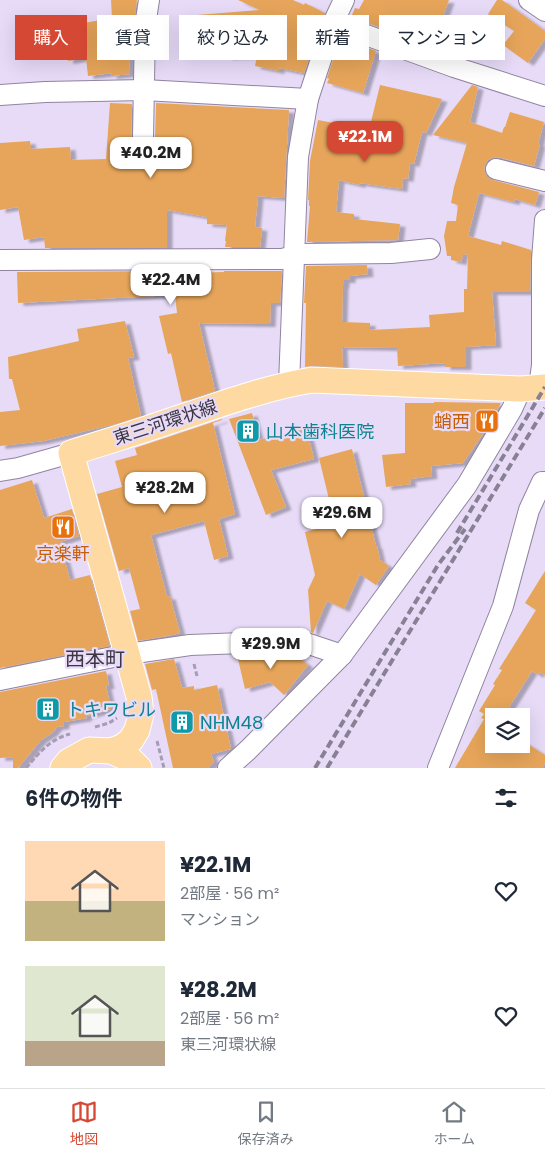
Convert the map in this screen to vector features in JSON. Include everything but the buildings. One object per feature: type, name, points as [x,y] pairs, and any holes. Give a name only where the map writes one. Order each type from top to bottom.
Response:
[{"type":"main road","name":"東三河環状線","points":[[71,453],[245,396],[312,380],[535,388]]},
{"type":"main road","points":[[71,453],[139,697],[141,714],[138,726],[131,740],[122,747],[111,751]]},
{"type":"main road","points":[[138,726],[141,768]]},
{"type":"main road","points":[[63,768],[69,761],[89,750],[111,751],[131,760],[141,768]]},
{"type":"street","points":[[143,138],[145,26],[149,0]]},
{"type":"street","points":[[337,15],[344,0]]},
{"type":"street","points":[[529,0],[545,11]]},
{"type":"street","points":[[369,36],[454,67],[545,96]]},
{"type":"street","points":[[290,384],[298,157],[308,99],[321,60]]},
{"type":"street","points":[[0,94],[144,90],[308,99]]},
{"type":"street","points":[[496,169],[545,181]]},
{"type":"street","points":[[228,768],[342,655],[467,485],[512,409],[535,388],[542,365],[542,260],[545,220]]},
{"type":"street","points":[[0,260],[282,259],[303,254],[430,249]]},
{"type":"street","points":[[0,471],[18,468],[71,453]]},
{"type":"street","points":[[438,768],[503,606],[529,510],[542,482],[545,482]]},
{"type":"street","points":[[0,680],[128,654],[190,645],[306,642],[342,655]]},
{"type":"path","points":[[91,728],[116,719],[138,726],[164,768]]},
{"type":"path","points":[[26,768],[50,742],[73,733]]},
{"type":"railway","points":[[457,533],[545,387]]},
{"type":"railway","points":[[327,768],[545,408]]},
{"type":"railway","points":[[315,768],[438,565],[465,529]]},
{"type":"place","name":"蛸西","points":[[487,421]]},
{"type":"place","name":"山本歯科医院","points":[[248,431]]},
{"type":"place","name":"京楽軒","points":[[63,527]]},
{"type":"place","name":"トキワビル","points":[[48,709]]},
{"type":"place","name":"NHM48","points":[[182,722]]},
{"type":"district","name":"西本町","points":[[95,659]]}]
